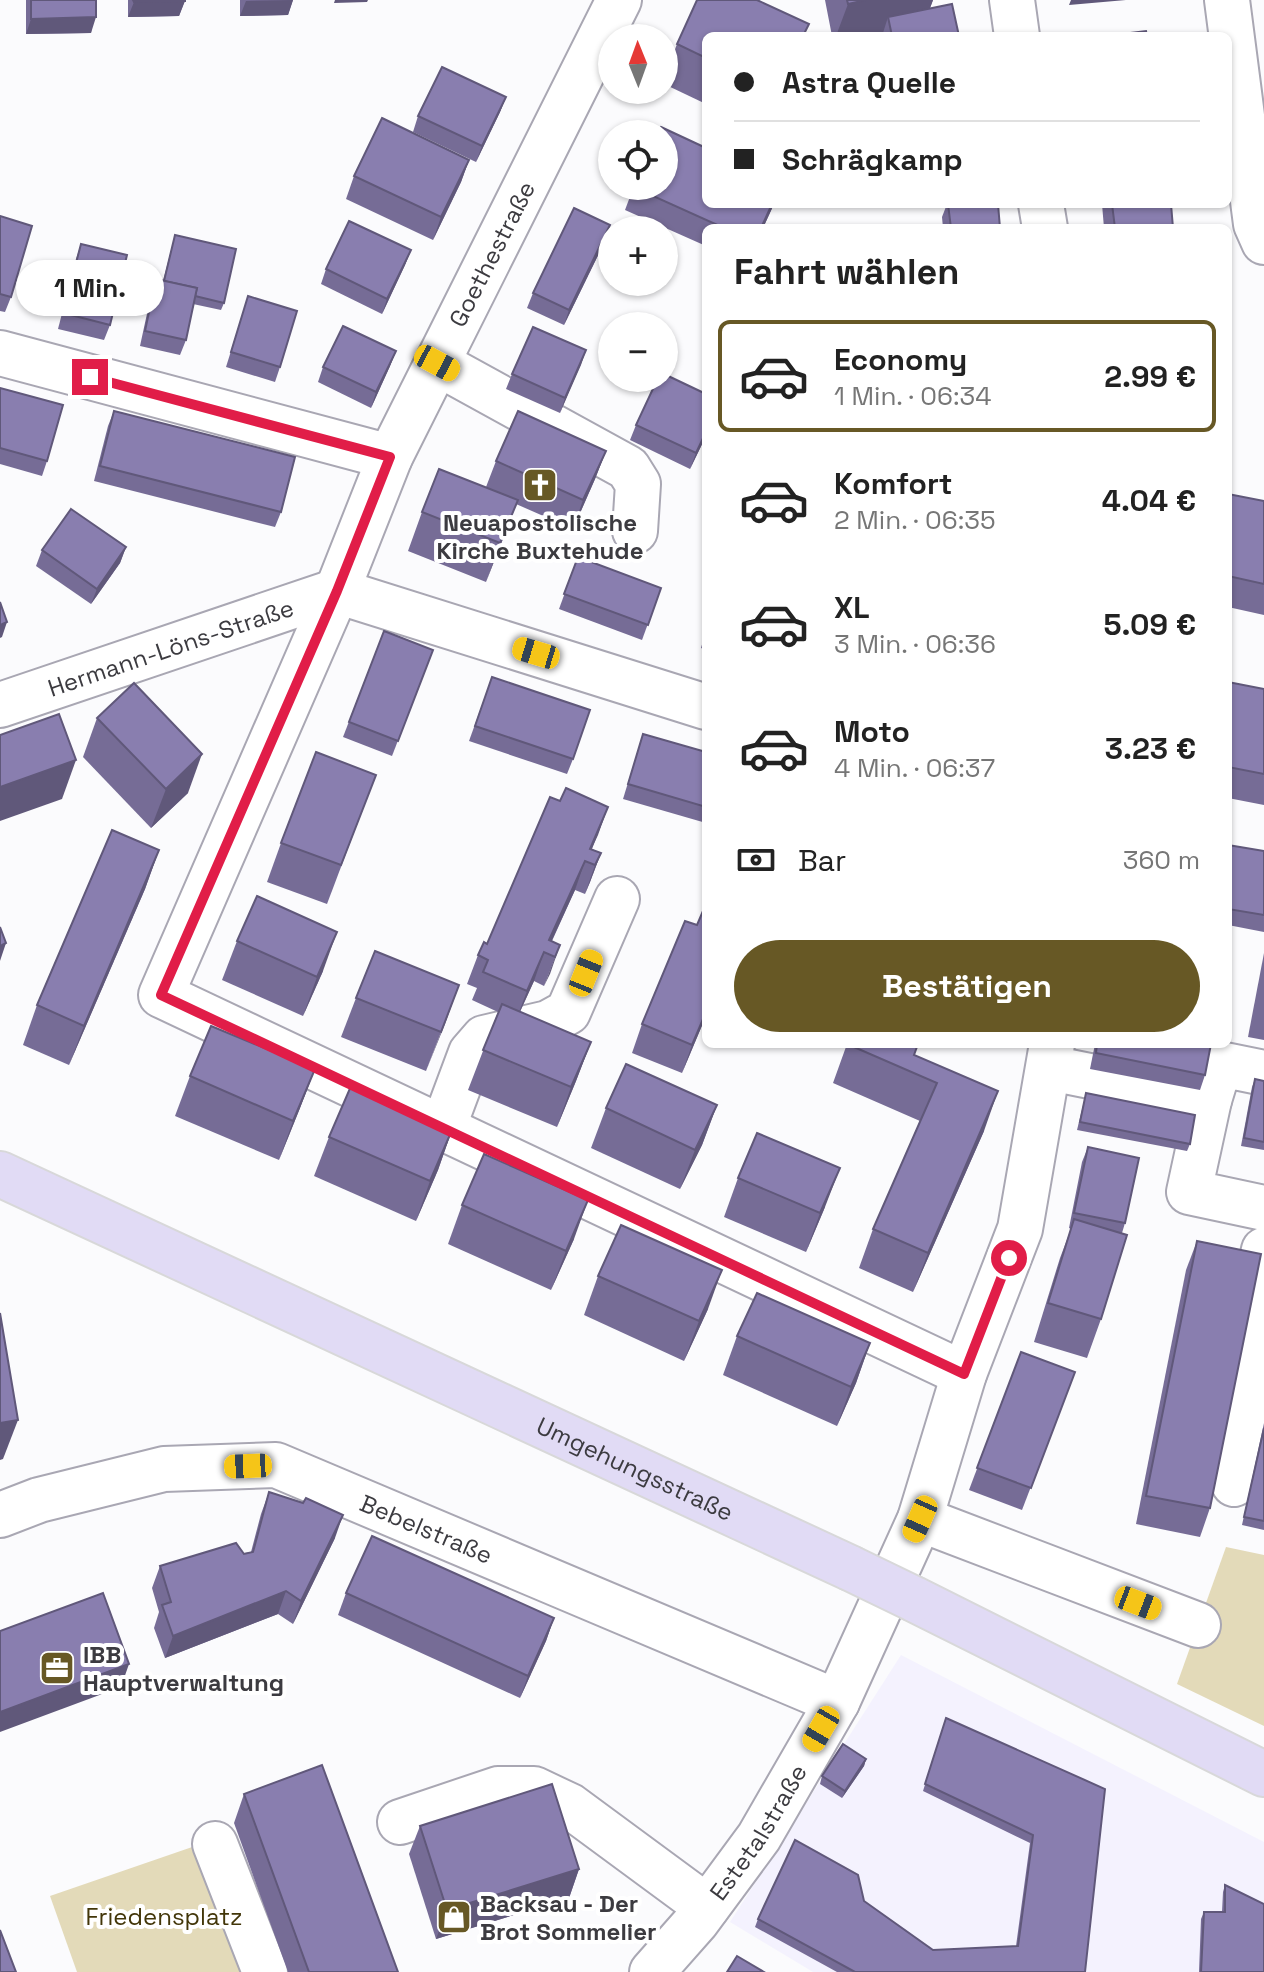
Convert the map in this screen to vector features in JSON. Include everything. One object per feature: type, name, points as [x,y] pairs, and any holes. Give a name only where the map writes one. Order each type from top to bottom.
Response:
[{"type":"main road","name":"Umgehungsstraße","points":[[0,1174],[850,1568],[1264,1774]]},
{"type":"street","name":"Goethestraße","points":[[443,1128],[161,995],[337,591],[390,457],[619,0]]},
{"type":"street","points":[[1012,0],[1016,32]]},
{"type":"street","points":[[1240,12],[1260,233]]},
{"type":"street","points":[[0,353],[390,457]]},
{"type":"street","points":[[437,363],[628,468],[638,484],[635,531]]},
{"type":"street","points":[[337,591],[702,706]]},
{"type":"street","name":"Hermann-Löns-Straße","points":[[0,705],[337,591]]},
{"type":"street","points":[[617,899],[568,1012],[548,1023],[484,1038],[471,1053],[443,1128],[964,1374]]},
{"type":"street","points":[[1051,1056],[1209,1100]]},
{"type":"street","name":"Estetalstraße","points":[[652,1972],[707,1907],[759,1837],[837,1702],[920,1519],[964,1374],[1020,1229],[1051,1056]]},
{"type":"street","points":[[1264,1073],[1220,1064],[1189,1192],[1264,1208]]},
{"type":"street","points":[[1234,1484],[1263,1353],[1251,1306],[1264,1250]]},
{"type":"street","name":"Bebelstraße","points":[[0,1515],[39,1500],[164,1469],[276,1465],[837,1702]]},
{"type":"street","points":[[920,1519],[1198,1625]]},
{"type":"street","points":[[400,1822],[498,1789],[534,1789],[570,1806],[707,1907]]},
{"type":"street","points":[[215,1844],[265,1972]]},
{"type":"shaded area","points":[[901,1655],[1264,1842],[1264,1972],[813,1972],[730,1922]]},
{"type":"green space","points":[[1226,1547],[1264,1555],[1264,1726],[1177,1684]]},
{"type":"green space","name":"Friedensplatz","points":[[198,1845],[246,1972],[77,1972],[50,1896]]},
{"type":"building","points":[[31,0],[96,0],[96,17],[31,19]]},
{"type":"building","points":[[185,0],[185,1],[134,2]]},
{"type":"building","points":[[697,0],[757,0],[809,24],[805,32],[702,32],[702,56],[678,44]]},
{"type":"building","points":[[952,4],[958,32],[891,32],[888,17]]},
{"type":"building","points":[[442,67],[506,97],[482,146],[418,116]]},
{"type":"building","points":[[382,118],[469,160],[441,217],[354,176]]},
{"type":"building","points":[[678,135],[702,146],[702,208],[770,208],[763,224],[715,224],[662,200],[678,200]]},
{"type":"building","points":[[574,208],[598,219],[598,250],[569,310],[533,293]]},
{"type":"building","points":[[948,208],[998,208],[1000,224],[950,224]]},
{"type":"building","points":[[1112,208],[1171,208],[1173,224],[1114,224]]},
{"type":"building","points":[[0,216],[32,226],[11,297],[0,294]]},
{"type":"building","points":[[349,221],[411,250],[387,299],[326,269]]},
{"type":"building","points":[[175,235],[236,249],[224,303],[195,296],[197,288],[164,281]]},
{"type":"building","points":[[81,244],[127,255],[110,325],[63,313]]},
{"type":"building","points":[[156,279],[197,288],[186,340],[145,331]]},
{"type":"building","points":[[248,296],[297,311],[280,367],[231,352]]},
{"type":"building","points":[[343,326],[396,351],[376,392],[323,367]]},
{"type":"building","points":[[533,327],[586,350],[565,398],[512,374]]},
{"type":"building","points":[[678,381],[702,392],[702,440],[696,453],[636,425],[651,392],[678,392]]},
{"type":"building","points":[[0,388],[63,405],[47,461],[0,448]]},
{"type":"building","points":[[114,411],[295,457],[281,512],[100,466]]},
{"type":"building","points":[[518,411],[606,451],[583,500],[496,461]]},
{"type":"building","points":[[439,469],[518,500],[500,543],[422,512]]},
{"type":"building","points":[[1232,495],[1264,501],[1264,584],[1232,577]]},
{"type":"building","points":[[71,509],[126,547],[97,589],[42,550]]},
{"type":"building","points":[[578,557],[661,588],[648,625],[564,594]]},
{"type":"building","points":[[0,602],[7,622],[0,625]]},
{"type":"building","points":[[384,631],[433,650],[398,741],[349,722]]},
{"type":"building","points":[[492,677],[590,710],[573,759],[475,726]]},
{"type":"building","points":[[134,683],[202,754],[166,789],[97,718]]},
{"type":"building","points":[[1232,683],[1264,689],[1264,774],[1232,768]]},
{"type":"building","points":[[59,714],[76,760],[0,787],[0,735]]},
{"type":"building","points":[[643,734],[702,751],[702,806],[628,784]]},
{"type":"building","points":[[316,752],[376,775],[341,865],[281,843]]},
{"type":"building","points":[[566,788],[608,807],[590,849],[601,853],[595,865],[585,861],[549,940],[560,945],[555,957],[544,952],[527,991],[483,972],[488,960],[478,955],[484,942],[487,944],[550,797],[560,801]]},
{"type":"building","points":[[112,830],[159,850],[84,1026],[37,1005]]},
{"type":"building","points":[[1232,846],[1264,851],[1264,915],[1232,910]]},
{"type":"building","points":[[257,896],[337,932],[317,977],[237,941]]},
{"type":"building","points":[[702,913],[702,1021],[692,1045],[642,1024],[685,921],[697,925]]},
{"type":"building","points":[[0,927],[6,943],[0,946]]},
{"type":"building","points":[[375,951],[459,985],[441,1032],[356,998]]},
{"type":"building","points":[[502,1004],[591,1042],[571,1087],[483,1050]]},
{"type":"building","points":[[211,1026],[315,1069],[293,1121],[190,1076]]},
{"type":"building","points":[[856,1048],[917,1048],[914,1055],[998,1091],[928,1253],[873,1229],[937,1083]]},
{"type":"building","points":[[1097,1048],[1210,1048],[1205,1075],[1096,1053]]},
{"type":"building","points":[[626,1064],[717,1105],[695,1150],[606,1108]]},
{"type":"building","points":[[1255,1079],[1264,1081],[1264,1142],[1244,1138]]},
{"type":"building","points":[[351,1086],[452,1130],[430,1181],[329,1137]]},
{"type":"building","points":[[1086,1093],[1195,1115],[1190,1144],[1080,1122]]},
{"type":"building","points":[[757,1133],[840,1168],[820,1213],[738,1178]]},
{"type":"building","points":[[1088,1147],[1139,1158],[1125,1223],[1074,1213]]},
{"type":"building","points":[[484,1154],[588,1200],[566,1251],[462,1205]]},
{"type":"building","points":[[1074,1219],[1127,1235],[1101,1319],[1048,1303]]},
{"type":"building","points":[[621,1225],[722,1270],[699,1321],[598,1276]]},
{"type":"building","points":[[1197,1241],[1261,1254],[1210,1508],[1146,1496]]},
{"type":"building","points":[[757,1293],[870,1343],[851,1387],[737,1336]]},
{"type":"building","points":[[0,1313],[18,1420],[0,1423]]},
{"type":"building","points":[[1021,1352],[1075,1372],[1031,1488],[977,1468]]},
{"type":"building","points":[[1264,1428],[1264,1521],[1244,1517]]},
{"type":"building","points":[[269,1492],[303,1503],[306,1498],[343,1515],[301,1601],[286,1591],[173,1636],[162,1605],[171,1602],[160,1566],[236,1543],[244,1554],[253,1552]]},
{"type":"building","points":[[372,1536],[554,1618],[528,1676],[346,1593]]},
{"type":"building","name":"IBB Hauptverwaltung","points":[[103,1593],[129,1664],[0,1712],[0,1631]]},
{"type":"building","points":[[946,1718],[1105,1789],[1085,1972],[855,1972],[758,1919],[795,1840],[858,1875],[864,1901],[933,1950],[1018,1946],[1033,1835],[925,1784]]},
{"type":"building","points":[[843,1744],[866,1759],[845,1791],[822,1776]]},
{"type":"building","points":[[322,1765],[398,1972],[309,1972],[244,1794]]},
{"type":"building","points":[[552,1784],[579,1869],[447,1910],[420,1826]]},
{"type":"building","points":[[1225,1885],[1264,1904],[1264,1972],[1201,1972],[1204,1912],[1225,1912]]},
{"type":"building","points":[[0,1930],[16,1972],[0,1972]]},
{"type":"building","points":[[737,1956],[764,1972],[727,1972]]},
{"type":"place","name":"Neuapostolische Kirche Buxtehude","points":[[540,485]]},
{"type":"place","name":"IBB Hauptverwaltung","points":[[57,1668]]},
{"type":"place","name":"Backsau - Der Brot Sommelier","points":[[454,1917]]},
{"type":"route","points":[[90,377],[390,457],[337,591],[161,995],[964,1374],[1009,1258]]}]
